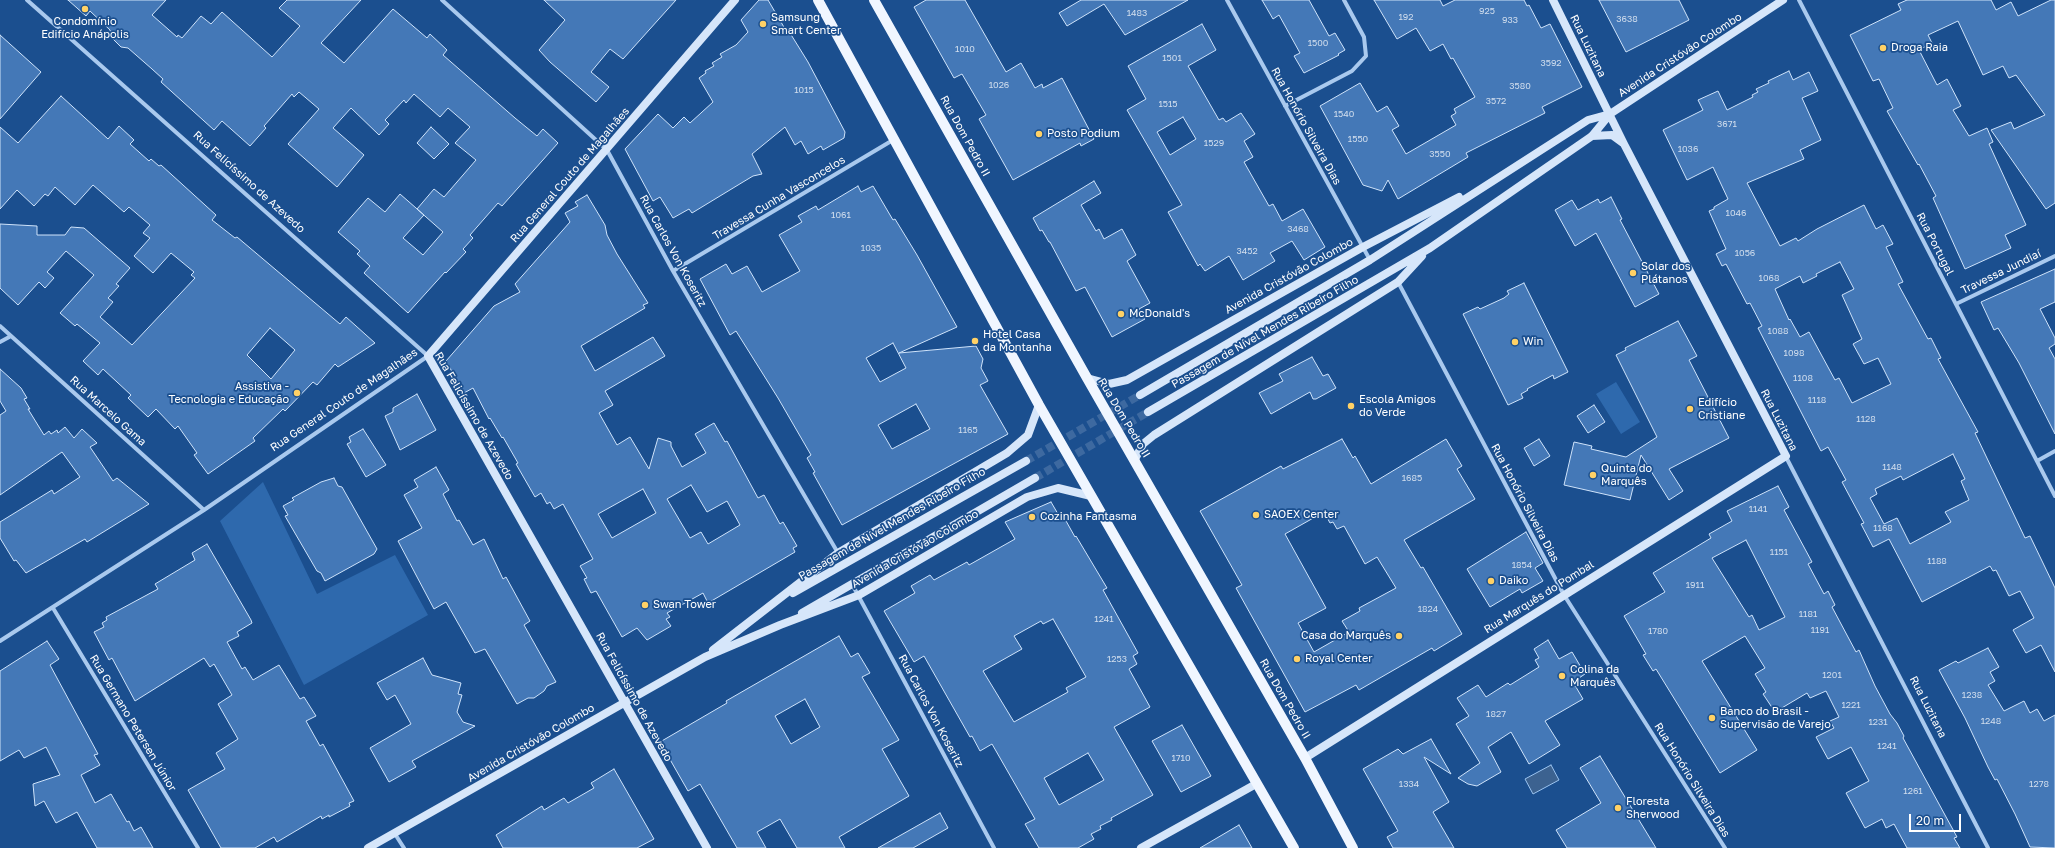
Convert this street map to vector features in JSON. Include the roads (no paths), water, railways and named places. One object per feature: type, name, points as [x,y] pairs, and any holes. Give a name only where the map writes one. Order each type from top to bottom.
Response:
[{"type":"main road","name":"Rua General Couto de Magalhães","points":[[428,356],[735,0]]},
{"type":"main road","points":[[818,0],[893,140],[1039,405],[1294,848]]},
{"type":"main road","name":"Rua Dom Pedro II","points":[[874,0],[1087,378],[1135,459],[1305,758],[1353,848]]},
{"type":"main road","name":"Rua Luzitana","points":[[1553,0],[1624,144],[1786,456]]},
{"type":"main road","name":"Avenida Cristóvão Colombo","points":[[1393,271],[1430,248],[1592,136],[1610,114],[1783,0]]},
{"type":"main road","name":"Avenida Cristóvão Colombo","points":[[1370,260],[1500,175],[1588,120],[1610,114]]},
{"type":"main road","points":[[1592,136],[1603,134],[1612,135],[1624,144]]},
{"type":"main road","name":"Avenida Cristóvão Colombo","points":[[1087,378],[1109,384],[1127,380],[1363,247],[1500,175]]},
{"type":"main road","name":"Avenida Cristóvão Colombo","points":[[1135,459],[1143,444],[1154,435],[1398,282],[1430,248]]},
{"type":"main road","name":"Passagem de Nível Mendes Ribeiro Filho","points":[[1140,395],[1370,260]]},
{"type":"main road","name":"Passagem de Nível Mendes Ribeiro Filho","points":[[1148,412],[1393,271]]},
{"type":"main road","name":"Rua Felicíssimo de Azevedo","points":[[428,356],[707,848]]},
{"type":"main road","name":"Avenida Cristóvão Colombo","points":[[705,657],[838,553],[1007,453],[1028,435],[1039,405]]},
{"type":"main road","name":"Rua Marquês do Pombal","points":[[1305,758],[1786,456]]},
{"type":"main road","name":"Passagem de Nível Mendes Ribeiro Filho","points":[[769,607],[1026,461]]},
{"type":"main road","points":[[780,625],[1035,478]]},
{"type":"main road","name":"Avenida Cristóvão Colombo","points":[[368,848],[705,657],[780,625],[859,596],[1027,497],[1058,488],[1091,496]]},
{"type":"main road","points":[[1141,848],[1256,784]]},
{"type":"street","name":"Rua Felicíssimo de Azevedo","points":[[27,0],[428,356]]},
{"type":"street","name":"Rua Carlos Von Koseritz","points":[[442,0],[607,150],[674,271],[838,553]]},
{"type":"street","name":"Rua Honório Silveira Dias","points":[[1227,0],[1370,260]]},
{"type":"street","points":[[1285,106],[1352,71],[1366,56],[1364,37],[1344,0]]},
{"type":"street","name":"Rua Portugal","points":[[1799,0],[2055,496]]},
{"type":"street","name":"Travessa Cunha Vasconcelos","points":[[674,271],[893,140]]},
{"type":"street","name":"Travessa Jundiaí","points":[[1956,304],[2055,256]]},
{"type":"street","name":"Rua Honório Silveira Dias","points":[[1398,282],[1564,595],[1725,848]]},
{"type":"street","name":"Rua Marcelo Gama","points":[[0,326],[204,510]]},
{"type":"street","points":[[0,342],[11,336]]},
{"type":"street","name":"Rua General Couto de Magalhães","points":[[0,641],[204,510],[428,356]]},
{"type":"street","points":[[2037,461],[2055,451]]},
{"type":"street","name":"Rua Luzitana","points":[[1786,456],[1988,848]]},
{"type":"street","name":"Rua Carlos Von Koseritz","points":[[852,584],[994,848]]},
{"type":"street","name":"Rua Germano Petersen Júnior","points":[[53,608],[198,848]]},
{"type":"street","points":[[395,834],[404,848]]},
{"type":"tunnel","points":[[1026,461],[1140,395]]},
{"type":"tunnel","points":[[1035,478],[1148,412]]},
{"type":"place","name":"Condomínio Edifício Anápolis","points":[[85,9]]},
{"type":"place","name":"Samsung Smart Center","points":[[763,24]]},
{"type":"place","name":"Droga Raia","points":[[1883,48]]},
{"type":"place","name":"Posto Podium","points":[[1039,134]]},
{"type":"place","name":"Solar dos Plátanos","points":[[1633,273]]},
{"type":"place","name":"McDonald's","points":[[1121,314]]},
{"type":"place","name":"Hotel Casa da Montanha","points":[[975,341]]},
{"type":"place","name":"Win","points":[[1515,342]]},
{"type":"place","name":"Assistiva - Tecnologia e Educação","points":[[297,393]]},
{"type":"place","name":"Escola Amigos do Verde","points":[[1351,406]]},
{"type":"place","name":"Edifício Cristiane","points":[[1690,409]]},
{"type":"place","name":"Quinta do Marquês","points":[[1593,475]]},
{"type":"place","name":"SAOEX Center","points":[[1256,515]]},
{"type":"place","name":"Cozinha Fantasma","points":[[1032,517]]},
{"type":"place","name":"Daiko","points":[[1491,581]]},
{"type":"place","name":"Swan Tower","points":[[645,605]]},
{"type":"place","name":"Casa do Marquês","points":[[1399,636]]},
{"type":"place","name":"Royal Center","points":[[1297,659]]},
{"type":"place","name":"Colina da Marquês","points":[[1562,676]]},
{"type":"place","name":"Banco do Brasil - Supervisão de Varejo","points":[[1712,718]]},
{"type":"place","name":"Floresta Sherwood","points":[[1618,808]]}]
